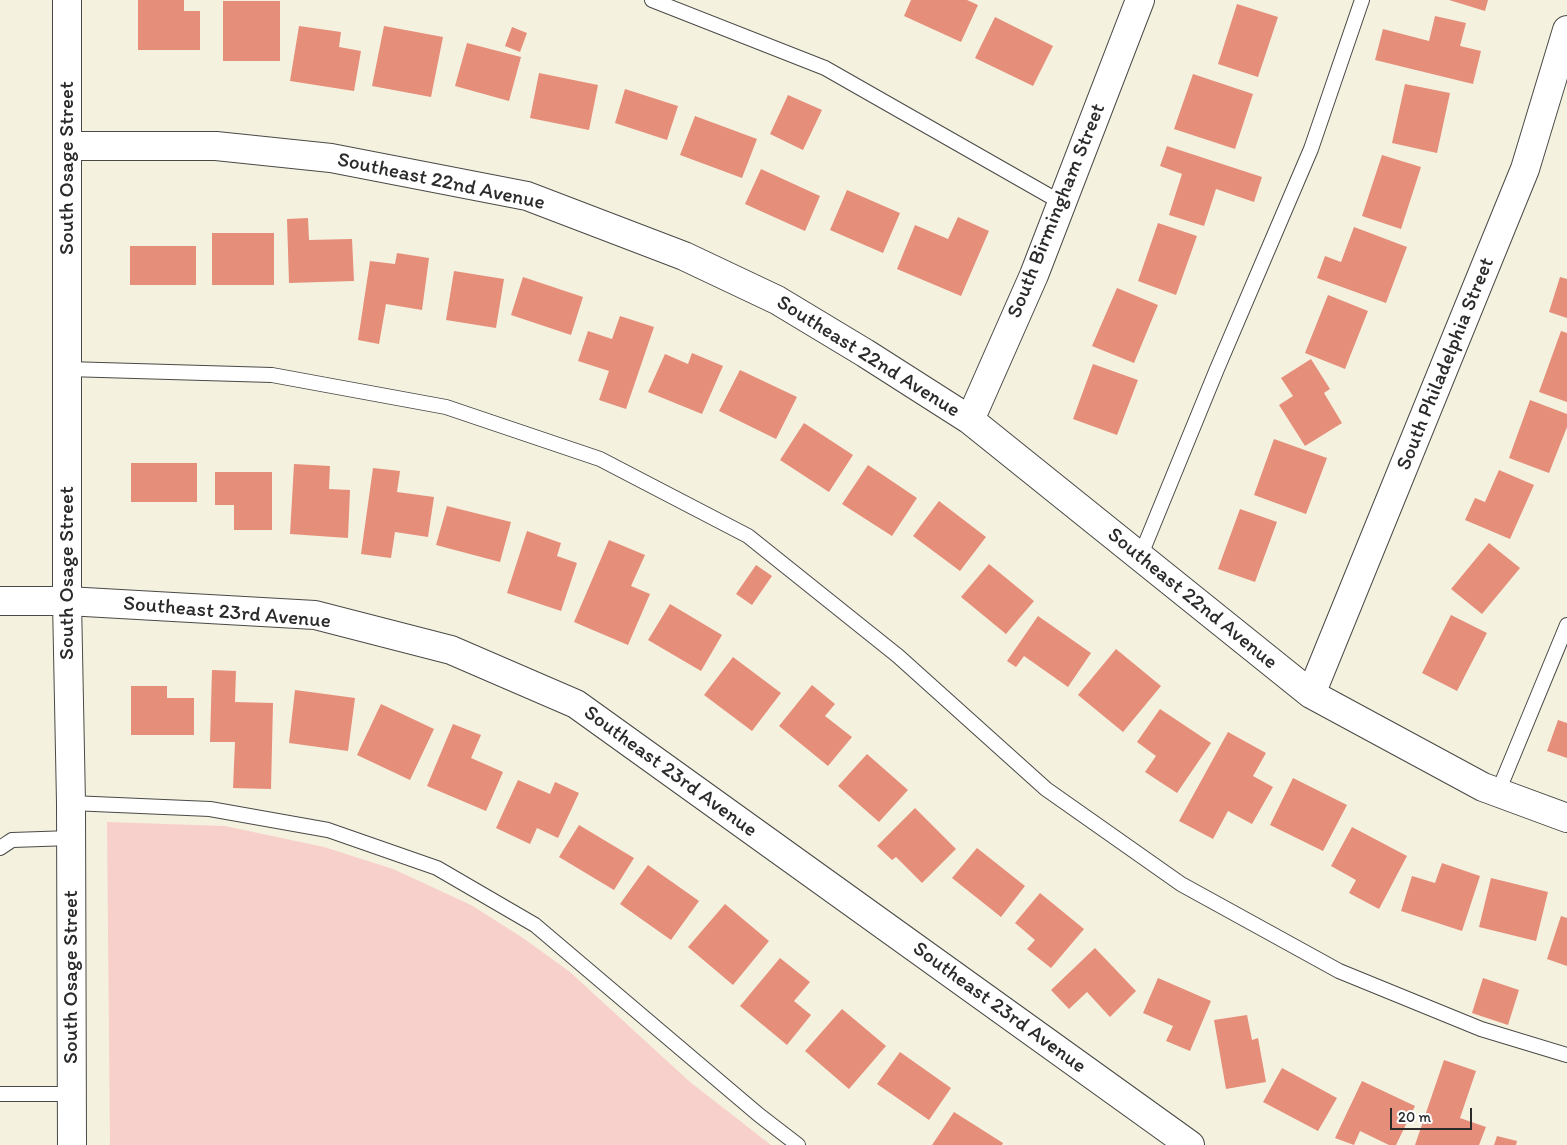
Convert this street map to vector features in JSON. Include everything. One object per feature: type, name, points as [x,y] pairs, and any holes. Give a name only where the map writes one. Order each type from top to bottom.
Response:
[{"type":"street","name":"South Osage Street","points":[[67,0],[67,601],[71,803],[72,1145]]},
{"type":"street","name":"South Birmingham Street","points":[[970,420],[1034,275],[1140,0]]},
{"type":"street","name":"South Philadelphia Street","points":[[1311,694],[1525,169],[1567,30]]},
{"type":"street","name":"Southeast 22nd Avenue","points":[[68,146],[216,146],[331,158],[527,196],[684,256],[777,300],[866,353],[970,420],[1311,694],[1483,787],[1567,818]]},
{"type":"street","name":"Southeast 23rd Avenue","points":[[0,601],[67,601],[315,615],[451,650],[576,704],[1190,1145]]},
{"type":"lane","points":[[652,0],[825,68],[1062,203]]},
{"type":"lane","points":[[1140,557],[1310,149],[1362,0]]},
{"type":"lane","points":[[67,369],[272,375],[446,407],[600,459],[748,536],[898,656],[1046,789],[1181,884],[1339,971],[1481,1029],[1567,1055]]},
{"type":"lane","points":[[1498,792],[1567,626]]},
{"type":"lane","points":[[71,803],[210,809],[328,830],[437,868],[535,925],[759,1115],[798,1145]]},
{"type":"lane","points":[[0,848],[12,840],[71,838]]},
{"type":"lane","points":[[0,1094],[72,1094]]},
{"type":"shaded area","points":[[107,822],[225,826],[324,847],[393,869],[471,905],[523,938],[570,972],[690,1082],[771,1145],[110,1145]]},
{"type":"building","points":[[138,0],[184,0],[184,11],[200,11],[200,50],[138,50]]},
{"type":"building","points":[[911,0],[967,0],[978,5],[961,42],[904,16]]},
{"type":"building","points":[[1449,0],[1488,0],[1485,11]]},
{"type":"building","points":[[223,1],[280,1],[280,61],[223,61]]},
{"type":"building","points":[[1237,4],[1278,17],[1258,77],[1218,64]]},
{"type":"building","points":[[1435,16],[1466,23],[1460,46],[1481,51],[1473,84],[1375,60],[1383,29],[1429,41]]},
{"type":"building","points":[[995,17],[1053,46],[1033,86],[975,58]]},
{"type":"building","points":[[299,26],[341,32],[339,47],[361,51],[354,91],[290,81]]},
{"type":"building","points":[[384,26],[443,37],[431,97],[372,86]]},
{"type":"building","points":[[512,27],[527,33],[520,52],[505,46]]},
{"type":"building","points":[[467,43],[521,57],[509,101],[455,86]]},
{"type":"building","points":[[539,73],[598,85],[589,130],[530,118]]},
{"type":"building","points":[[1193,74],[1253,94],[1235,149],[1174,129]]},
{"type":"building","points":[[1405,84],[1450,93],[1437,153],[1392,143]]},
{"type":"building","points":[[625,89],[678,106],[667,140],[615,123]]},
{"type":"building","points":[[788,95],[822,110],[803,150],[770,134]]},
{"type":"building","points":[[695,116],[757,139],[742,178],[680,155]]},
{"type":"building","points":[[1167,146],[1262,177],[1254,202],[1216,189],[1204,226],[1169,215],[1182,174],[1160,166]]},
{"type":"building","points":[[1382,155],[1421,167],[1401,229],[1362,216]]},
{"type":"building","points":[[761,169],[820,196],[805,231],[745,204]]},
{"type":"building","points":[[847,190],[900,213],[883,253],[830,230]]},
{"type":"building","points":[[958,217],[989,231],[961,296],[897,269],[915,225],[948,239]]},
{"type":"building","points":[[308,218],[309,240],[352,239],[354,281],[289,283],[287,219]]},
{"type":"building","points":[[1158,223],[1197,236],[1176,295],[1138,281]]},
{"type":"building","points":[[1354,227],[1407,247],[1386,303],[1317,278],[1325,256],[1341,262]]},
{"type":"building","points":[[212,233],[274,233],[274,285],[212,285]]},
{"type":"building","points":[[130,246],[196,246],[196,285],[130,285]]},
{"type":"building","points":[[397,253],[429,258],[422,310],[386,304],[379,344],[358,340],[370,261],[395,264]]},
{"type":"building","points":[[454,271],[504,279],[496,328],[446,320]]},
{"type":"building","points":[[523,277],[583,297],[571,335],[511,315]]},
{"type":"building","points":[[1560,277],[1567,279],[1567,318],[1549,312]]},
{"type":"building","points":[[1117,288],[1158,305],[1134,363],[1092,346]]},
{"type":"building","points":[[1328,295],[1368,311],[1345,369],[1305,353]]},
{"type":"building","points":[[620,316],[654,327],[626,409],[599,400],[609,371],[578,361],[588,331],[612,339]]},
{"type":"building","points":[[1561,331],[1567,333],[1567,402],[1539,392]]},
{"type":"building","points":[[692,353],[723,366],[702,414],[648,392],[665,354],[688,364]]},
{"type":"building","points":[[1311,359],[1330,389],[1324,393],[1342,423],[1305,446],[1279,405],[1293,396],[1281,378]]},
{"type":"building","points":[[1093,364],[1138,380],[1117,435],[1073,419]]},
{"type":"building","points":[[740,370],[797,397],[776,439],[719,411]]},
{"type":"building","points":[[1530,400],[1567,414],[1567,427],[1549,473],[1509,458]]},
{"type":"building","points":[[804,423],[853,455],[829,492],[780,460]]},
{"type":"building","points":[[1274,439],[1327,458],[1306,514],[1254,495]]},
{"type":"building","points":[[131,463],[197,463],[197,502],[131,502]]},
{"type":"building","points":[[294,464],[330,466],[329,489],[350,490],[348,538],[290,534]]},
{"type":"building","points":[[868,465],[917,498],[892,536],[842,504]]},
{"type":"building","points":[[373,468],[400,471],[397,492],[434,497],[428,537],[395,532],[391,558],[361,554]]},
{"type":"building","points":[[1499,470],[1534,485],[1510,539],[1465,520],[1475,498],[1485,502]]},
{"type":"building","points":[[215,472],[272,472],[272,530],[234,530],[234,505],[215,505]]},
{"type":"building","points":[[939,501],[986,537],[960,571],[913,536]]},
{"type":"building","points":[[447,506],[511,522],[500,562],[436,545]]},
{"type":"building","points":[[1240,509],[1277,522],[1255,582],[1218,569]]},
{"type":"building","points":[[527,531],[561,543],[557,556],[577,563],[561,611],[507,593]]},
{"type":"building","points":[[609,540],[645,555],[631,586],[650,594],[628,645],[574,622]]},
{"type":"building","points":[[1489,543],[1520,568],[1482,614],[1451,589]]},
{"type":"building","points":[[989,564],[1034,601],[1006,634],[961,597]]},
{"type":"building","points":[[756,565],[772,576],[752,605],[736,594]]},
{"type":"building","points":[[670,604],[722,635],[701,671],[648,640]]},
{"type":"building","points":[[1451,615],[1487,633],[1457,691],[1422,673]]},
{"type":"building","points":[[1038,616],[1091,653],[1068,687],[1024,656],[1016,667],[1007,661]]},
{"type":"building","points":[[1116,649],[1161,686],[1123,732],[1078,695]]},
{"type":"building","points":[[733,657],[781,693],[752,731],[704,695]]},
{"type":"building","points":[[212,670],[236,671],[235,702],[273,703],[271,789],[233,788],[235,742],[210,742]]},
{"type":"building","points":[[812,685],[835,704],[825,716],[852,737],[828,766],[779,726]]},
{"type":"building","points":[[131,686],[167,686],[167,698],[194,698],[194,735],[131,735]]},
{"type":"building","points":[[295,690],[355,698],[348,751],[289,743]]},
{"type":"building","points":[[381,704],[434,729],[410,780],[357,755]]},
{"type":"building","points":[[1160,709],[1211,743],[1177,793],[1145,772],[1156,756],[1137,742]]},
{"type":"building","points":[[1558,720],[1567,723],[1567,758],[1547,751]]},
{"type":"building","points":[[453,724],[481,735],[471,758],[503,772],[486,811],[427,786]]},
{"type":"building","points":[[1228,732],[1266,753],[1253,776],[1273,787],[1252,824],[1228,811],[1213,839],[1179,821]]},
{"type":"building","points":[[867,754],[908,790],[879,822],[838,786]]},
{"type":"building","points":[[1293,778],[1347,805],[1323,851],[1270,825]]},
{"type":"building","points":[[518,780],[550,794],[555,782],[579,793],[558,838],[537,828],[530,844],[496,828]]},
{"type":"building","points":[[915,808],[956,849],[922,883],[896,857],[892,860],[877,846]]},
{"type":"building","points":[[579,825],[634,858],[614,890],[559,857]]},
{"type":"building","points":[[1352,827],[1407,856],[1379,909],[1349,893],[1356,880],[1331,866]]},
{"type":"building","points":[[977,848],[1025,886],[1001,917],[952,878]]},
{"type":"building","points":[[1442,863],[1480,876],[1462,931],[1401,911],[1412,876],[1435,883]]},
{"type":"building","points":[[648,865],[699,901],[671,940],[620,904]]},
{"type":"building","points":[[1491,878],[1548,892],[1536,941],[1479,927]]},
{"type":"building","points":[[1040,893],[1084,929],[1051,968],[1027,949],[1035,940],[1015,923]]},
{"type":"building","points":[[725,904],[769,941],[733,985],[688,947]]},
{"type":"building","points":[[1561,916],[1567,918],[1567,966],[1547,959]]},
{"type":"building","points":[[1095,948],[1136,991],[1110,1017],[1087,992],[1069,1009],[1051,990]]},
{"type":"building","points":[[780,958],[810,982],[794,1001],[811,1015],[787,1045],[740,1006]]},
{"type":"building","points":[[1158,978],[1211,1001],[1190,1051],[1166,1041],[1173,1026],[1143,1013]]},
{"type":"building","points":[[1483,978],[1519,990],[1508,1025],[1472,1013]]},
{"type":"building","points":[[842,1009],[886,1046],[849,1089],[805,1051]]},
{"type":"building","points":[[1247,1015],[1252,1040],[1258,1038],[1266,1082],[1226,1089],[1214,1020]]},
{"type":"building","points":[[900,1052],[951,1088],[929,1120],[877,1084]]},
{"type":"building","points":[[1444,1060],[1476,1071],[1460,1118],[1486,1127],[1479,1145],[1415,1145]]},
{"type":"building","points":[[1282,1068],[1337,1098],[1318,1131],[1263,1102]]},
{"type":"building","points":[[1362,1081],[1415,1106],[1396,1145],[1389,1145],[1360,1131],[1354,1145],[1335,1138]]},
{"type":"building","points":[[954,1112],[1003,1143],[1002,1145],[932,1145]]},
{"type":"building","points":[[1497,1136],[1517,1141],[1516,1145],[1494,1145]]}]
